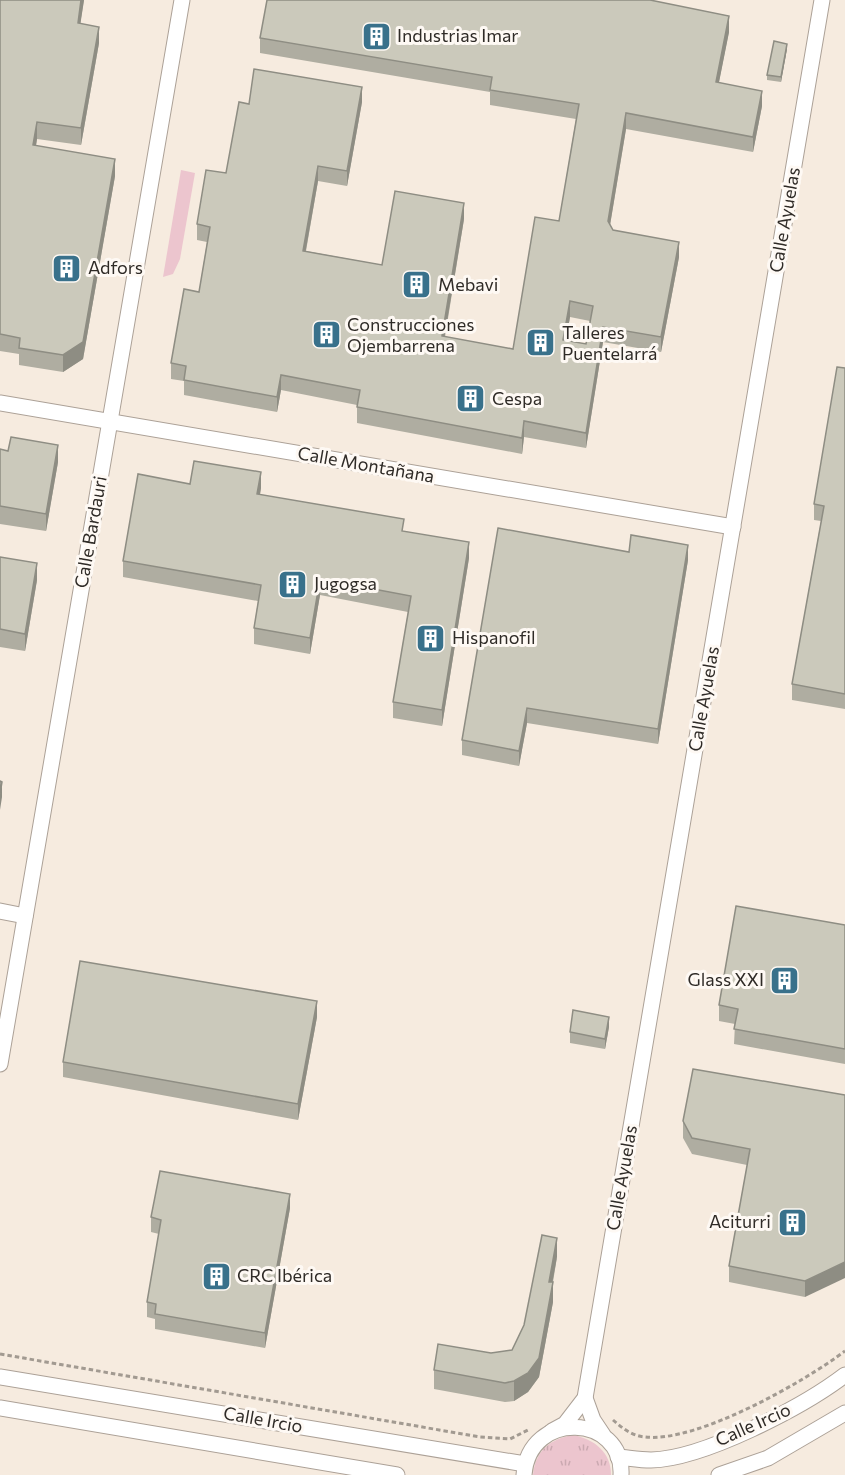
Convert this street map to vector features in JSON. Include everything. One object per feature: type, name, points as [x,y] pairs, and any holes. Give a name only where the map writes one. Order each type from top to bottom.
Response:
[{"type":"street","name":"Calle Bardauri","points":[[0,1064],[182,0]]},
{"type":"street","name":"Calle Ayuelas","points":[[525,1470],[531,1450],[540,1439],[566,1424],[585,1398],[822,0]]},
{"type":"street","name":"Calle Montañana","points":[[0,403],[733,528]]},
{"type":"street","points":[[0,911],[25,916]]},
{"type":"street","name":"Calle Ircio","points":[[618,1457],[652,1460],[724,1441],[797,1406],[845,1375]]},
{"type":"street","name":"Calle Ircio","points":[[0,1377],[525,1470]]},
{"type":"street","points":[[585,1398],[593,1420],[618,1457],[621,1475]]},
{"type":"street","name":"Calle Ircio","points":[[0,1408],[397,1475]]},
{"type":"street","name":"Calle Ircio","points":[[719,1475],[768,1458],[845,1413]]},
{"type":"street","points":[[552,1431],[563,1427],[586,1428],[606,1440]]},
{"type":"path","points":[[609,1416],[629,1432],[645,1438],[696,1428],[775,1396],[845,1351]]},
{"type":"path","points":[[0,1354],[480,1437],[510,1439],[530,1428]]},
{"type":"green space","points":[[181,170],[195,173],[180,259],[173,274],[163,277]]},
{"type":"green space","points":[[573,1435],[594,1443],[605,1453],[611,1475],[533,1475],[537,1459],[545,1448],[557,1440]]},
{"type":"building","points":[[0,0],[81,0],[78,23],[99,27],[81,128],[37,122],[33,145],[115,159],[83,342],[63,355],[19,348],[20,338],[0,334]]},
{"type":"building","points":[[267,0],[650,0],[729,16],[716,82],[762,91],[753,137],[626,113],[608,221],[613,230],[679,242],[661,337],[603,327],[586,433],[524,421],[522,438],[357,407],[360,390],[281,375],[277,397],[184,380],[186,366],[171,363],[184,289],[199,292],[210,227],[197,224],[206,170],[226,173],[239,102],[249,104],[254,69],[362,87],[347,171],[318,166],[303,251],[382,265],[395,191],[464,203],[442,336],[513,349],[535,217],[559,221],[579,104],[490,90],[492,77],[260,38]],"holes":[[[570,301],[593,306],[586,344],[563,340]]]},
{"type":"building","points":[[774,41],[787,44],[781,77],[767,75]]},
{"type":"building","points":[[837,367],[845,368],[845,694],[792,684],[824,506],[814,504]]},
{"type":"building","points":[[11,437],[58,445],[46,514],[0,506],[0,449],[8,451]]},
{"type":"building","points":[[194,461],[261,472],[257,494],[404,519],[402,531],[469,542],[442,710],[393,702],[411,596],[320,579],[310,638],[254,628],[261,585],[123,561],[138,474],[190,484]]},
{"type":"building","points":[[498,528],[629,552],[631,535],[688,545],[658,729],[527,708],[519,751],[462,740]]},
{"type":"building","points":[[0,557],[37,563],[25,634],[0,629]]},
{"type":"building","name":"Glass XXI","points":[[736,906],[845,925],[845,1049],[734,1029],[738,1009],[719,1005]]},
{"type":"building","points":[[80,961],[317,1001],[298,1104],[63,1062]]},
{"type":"building","points":[[573,1010],[609,1017],[605,1039],[570,1032]]},
{"type":"building","name":"Aciturri","points":[[693,1069],[845,1095],[845,1262],[805,1281],[729,1266],[750,1149],[692,1138],[683,1121]]},
{"type":"building","name":"CRC Ibérica","points":[[160,1171],[290,1194],[265,1333],[155,1314],[156,1304],[147,1302],[161,1220],[151,1217]]},
{"type":"building","points":[[542,1235],[557,1238],[549,1282],[553,1282],[539,1358],[528,1373],[505,1383],[434,1370],[438,1344],[491,1353],[512,1350],[524,1325]]},
{"type":"place","name":"Industrias Imar","points":[[376,36]]},
{"type":"place","name":"Adfors","points":[[67,268]]},
{"type":"place","name":"Mebavi","points":[[417,285]]},
{"type":"place","name":"Construcciones Ojembarrena","points":[[326,335]]},
{"type":"place","name":"Talleres Puentelarrá","points":[[541,343]]},
{"type":"place","name":"Cespa","points":[[471,399]]},
{"type":"place","name":"Jugogsa","points":[[293,584]]},
{"type":"place","name":"Hispanofil","points":[[431,638]]},
{"type":"place","name":"Glass XXI","points":[[785,980]]},
{"type":"place","name":"Aciturri","points":[[792,1222]]},
{"type":"place","name":"CRC Ibérica","points":[[216,1276]]}]
